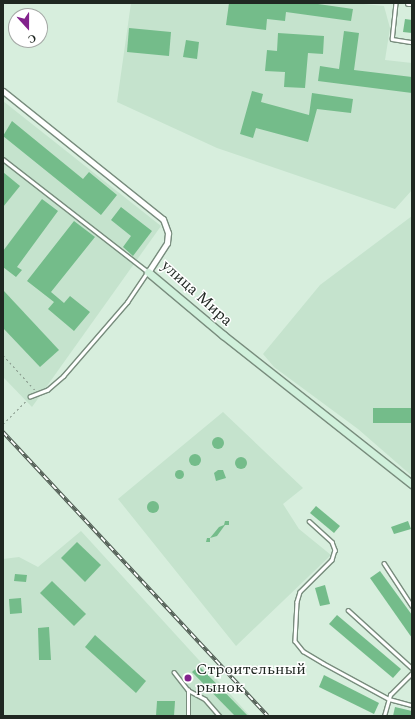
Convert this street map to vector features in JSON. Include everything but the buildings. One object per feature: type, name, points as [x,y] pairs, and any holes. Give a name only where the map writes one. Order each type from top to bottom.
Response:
[{"type":"street","points":[[408,3],[412,4]]},
{"type":"street","name":"улица Мира","points":[[3,92],[163,219],[168,234],[167,243],[148,272],[223,335],[412,484]]},
{"type":"lane","points":[[396,3],[392,39],[412,42]]},
{"type":"lane","points":[[3,159],[148,272],[128,302],[73,366],[43,393],[30,397]]},
{"type":"lane","points":[[309,521],[332,542],[335,550],[332,560],[300,592],[297,602],[295,641],[303,651],[389,698],[412,705]]},
{"type":"lane","points":[[384,563],[412,606]]},
{"type":"lane","points":[[348,610],[412,668]]},
{"type":"lane","points":[[174,672],[188,690],[205,698],[220,716]]},
{"type":"lane","points":[[384,716],[389,698],[412,673]]},
{"type":"lane","points":[[188,690],[188,716]]},
{"type":"path","points":[[3,355],[33,390],[43,393]]},
{"type":"path","points":[[3,424],[30,397]]},
{"type":"shaded area","points":[[131,3],[353,3],[384,6],[390,28],[385,60],[412,63],[412,190],[395,209],[217,148],[117,102]]},
{"type":"shaded area","points":[[3,101],[161,226],[32,407],[3,377]]},
{"type":"shaded area","points":[[412,216],[412,476],[358,429],[274,367],[263,354],[320,285]]},
{"type":"shaded area","points":[[223,412],[303,488],[283,504],[299,529],[331,555],[236,646],[118,499]]},
{"type":"shaded area","points":[[81,531],[250,716],[3,716],[3,559],[19,557],[38,567]]},
{"type":"railway","points":[[3,432],[268,716]]},
{"type":"place","name":"Строительный рынок","points":[[188,678]]}]
